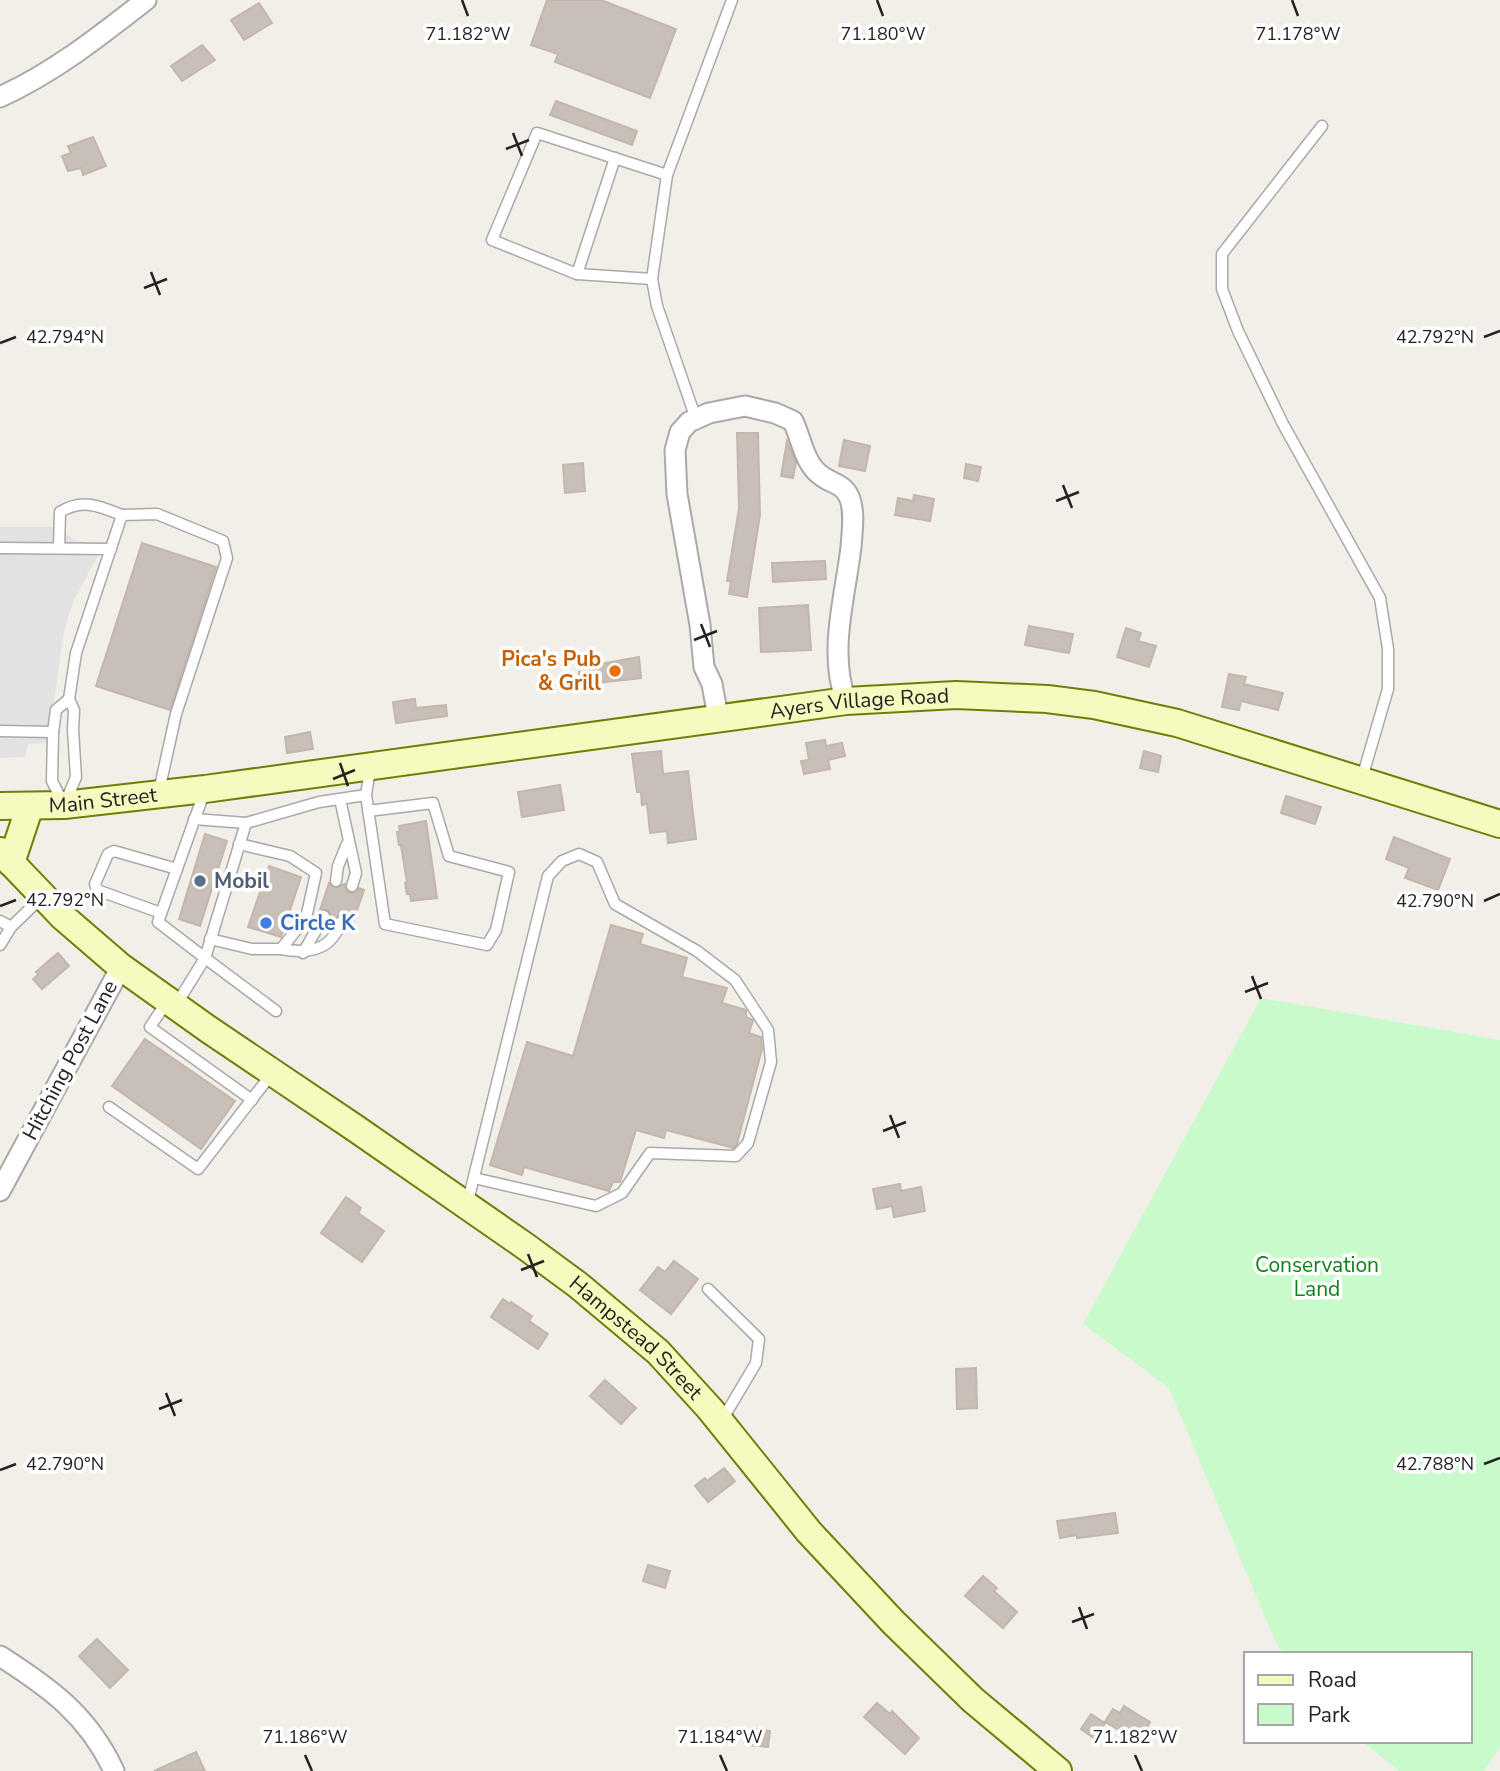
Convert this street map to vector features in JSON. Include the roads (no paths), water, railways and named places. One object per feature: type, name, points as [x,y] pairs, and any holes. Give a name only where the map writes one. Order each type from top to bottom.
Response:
[{"type":"main road","name":"Ayers Village Road","points":[[205,789],[718,717],[846,701],[956,695],[1048,699],[1094,705],[1177,723],[1500,824]]},
{"type":"main road","name":"Main Street","points":[[0,806],[64,805],[205,789]]},
{"type":"main road","points":[[5,857],[30,806]]},
{"type":"main road","name":"Hampstead Street","points":[[5,857],[42,897],[121,967],[467,1205],[578,1284],[620,1320],[675,1370],[721,1422],[809,1532],[927,1657],[1058,1771]]},
{"type":"street","points":[[0,97],[71,56],[146,0]]},
{"type":"street","points":[[718,717],[712,684],[704,667],[700,625],[677,494],[675,450],[680,432],[689,422],[709,413],[745,406],[775,413],[793,421],[813,467],[820,476],[844,488],[850,500],[852,530],[838,644],[839,682],[846,701]]},
{"type":"street","name":"Hitching Post Lane","points":[[0,1191],[121,967]]},
{"type":"street","points":[[0,1656],[44,1684],[72,1708],[105,1752],[114,1771]]},
{"type":"lane","points":[[696,419],[657,306],[652,279],[667,175],[732,0]]},
{"type":"lane","points":[[1322,126],[1222,254],[1222,289],[1238,331],[1283,424],[1380,598],[1388,649],[1388,689],[1361,782]]},
{"type":"lane","points":[[652,279],[578,274],[492,240],[537,133],[667,175]]},
{"type":"lane","points":[[578,274],[615,158]]},
{"type":"lane","points":[[59,548],[60,512],[73,504],[99,506],[122,515],[157,514],[223,541],[227,558],[176,714],[158,795]]},
{"type":"lane","points":[[64,805],[76,777],[72,730],[74,710],[69,699],[76,653],[122,515]]},
{"type":"lane","points":[[0,548],[111,549]]},
{"type":"lane","points":[[64,805],[52,781],[53,732],[56,710],[69,699]]},
{"type":"lane","points":[[0,731],[53,732]]},
{"type":"lane","points":[[368,811],[433,803],[449,856],[509,873],[496,930],[487,945],[385,924],[368,811],[366,795],[371,766]]},
{"type":"lane","points":[[205,789],[158,922],[276,1011]]},
{"type":"lane","points":[[194,819],[246,823],[319,802],[366,795]]},
{"type":"lane","points":[[340,799],[355,873],[352,886]]},
{"type":"lane","points":[[246,823],[205,958],[172,1003],[150,1027],[252,1100]]},
{"type":"lane","points":[[239,844],[290,856],[316,873],[306,918],[281,949]]},
{"type":"lane","points":[[336,881],[338,866],[348,844]]},
{"type":"lane","points":[[161,914],[97,890],[95,884],[108,854],[114,851],[177,869]]},
{"type":"lane","points":[[467,1205],[548,876],[562,861],[579,854],[597,862],[615,904],[697,951],[735,980],[768,1030],[771,1062],[748,1143],[736,1156],[650,1153],[622,1193],[596,1206],[474,1178]]},
{"type":"lane","points":[[0,945],[10,927],[42,897]]},
{"type":"lane","points":[[303,953],[324,916]]},
{"type":"lane","points":[[0,921],[10,927]]},
{"type":"lane","points":[[211,939],[252,949],[281,949],[303,953],[322,946],[337,934],[341,922]]},
{"type":"lane","points":[[109,1107],[198,1169],[273,1072]]},
{"type":"lane","points":[[708,1289],[759,1339],[756,1363],[721,1422]]},
{"type":"place","name":"Pica's Pub & Grill","points":[[615,671]]},
{"type":"place","name":"Mobil","points":[[200,881]]},
{"type":"place","name":"Circle K","points":[[266,923]]},
{"type":"park label","name":"Conservation Land","points":[[1317,1277]]}]
